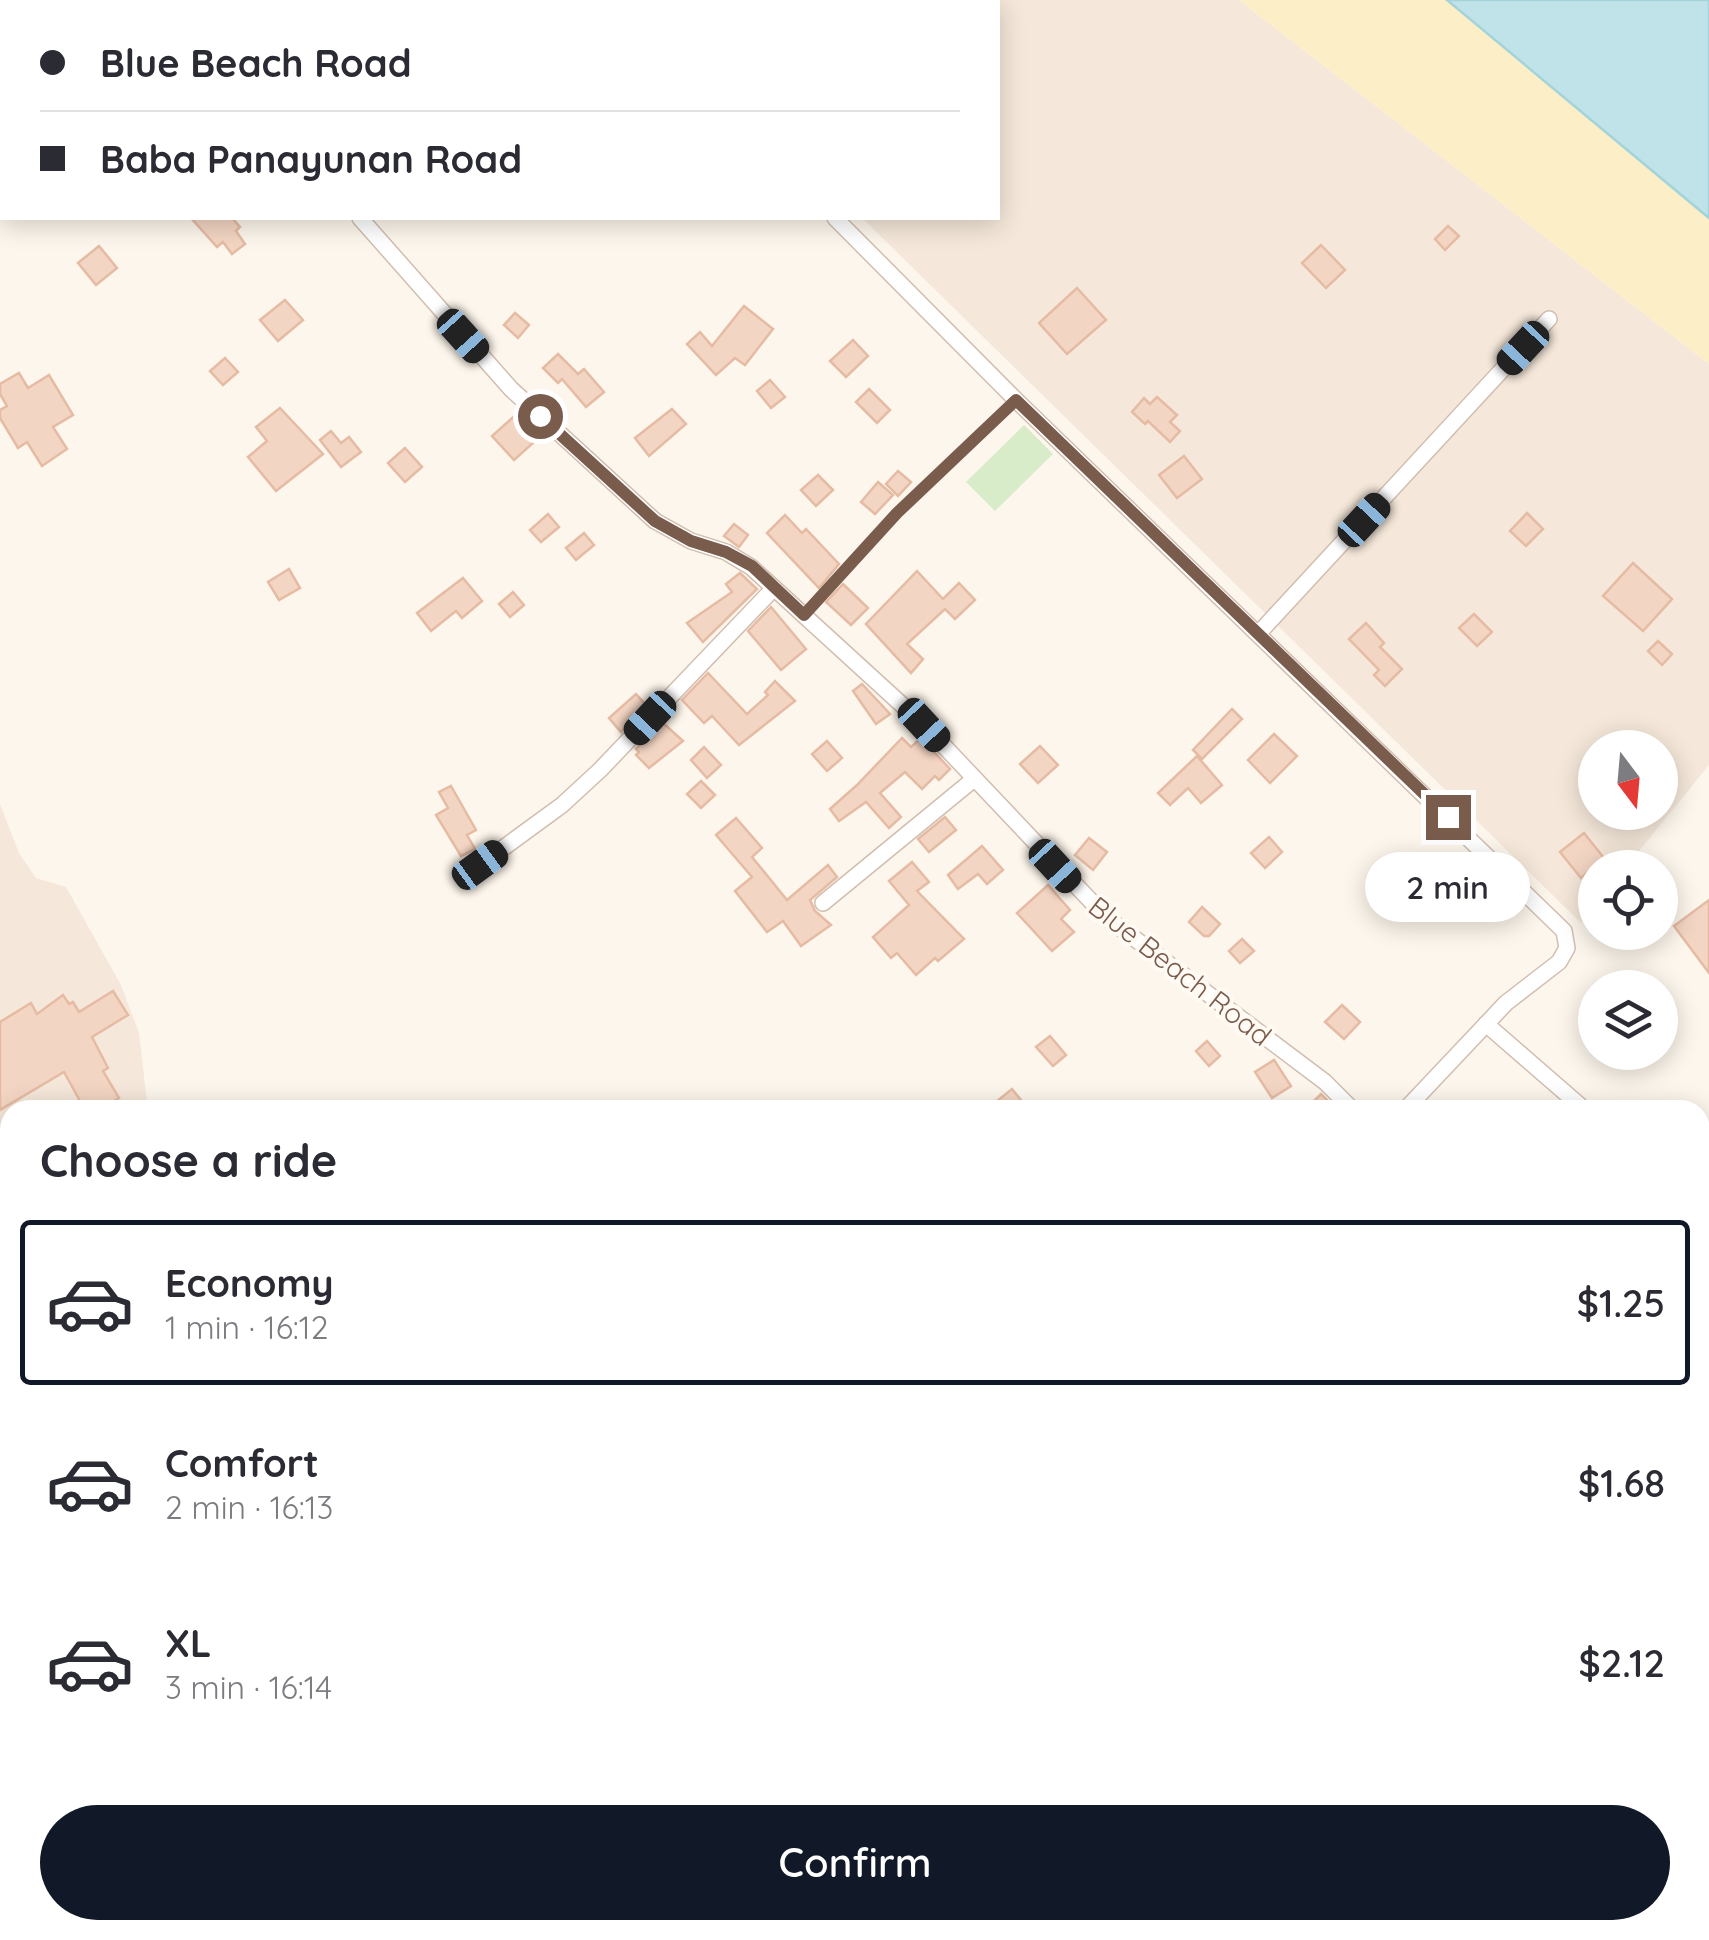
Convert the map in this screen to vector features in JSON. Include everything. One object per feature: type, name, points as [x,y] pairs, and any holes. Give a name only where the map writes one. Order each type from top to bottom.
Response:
[{"type":"street","name":"Blue Beach Road","points":[[362,220],[511,389],[655,521],[752,566],[924,725],[1106,917],[1325,1082],[1343,1100]]},
{"type":"street","points":[[836,220],[1016,400],[1556,922],[1567,940],[1559,962],[1506,1002],[1414,1100]]},
{"type":"street","points":[[1258,634],[1549,319]]},
{"type":"street","points":[[480,865],[562,805],[600,770],[774,588]]},
{"type":"street","points":[[823,903],[974,779]]},
{"type":"street","points":[[1486,1024],[1573,1100]]},
{"type":"lane","points":[[804,615],[897,513],[1016,400]]},
{"type":"shaded area","points":[[1000,0],[1239,0],[1709,364],[1709,765],[1678,803],[1678,730],[1578,730],[1578,830],[1656,830],[1640,850],[1578,850],[1578,920],[864,220],[1000,220]]},
{"type":"shaded area","points":[[0,804],[19,853],[36,878],[66,887],[121,985],[139,1033],[147,1100],[0,1100]]},
{"type":"green space","points":[[1024,425],[1053,454],[995,511],[966,482]]},
{"type":"sand","points":[[1239,0],[1450,0],[1709,218],[1709,364]]},
{"type":"water","points":[[1447,0],[1709,0],[1709,218]]},
{"type":"building","points":[[193,220],[234,220],[245,244],[232,254],[223,242],[217,247]]},
{"type":"building","points":[[1448,226],[1459,236],[1445,250],[1435,239]]},
{"type":"building","points":[[1321,245],[1345,270],[1326,288],[1302,263]]},
{"type":"building","points":[[99,246],[117,268],[96,285],[78,263]]},
{"type":"building","points":[[1077,288],[1106,320],[1067,354],[1039,323]]},
{"type":"building","points":[[285,300],[303,320],[278,341],[260,320]]},
{"type":"building","points":[[744,306],[773,329],[745,365],[735,358],[716,375],[687,344],[700,332],[712,346]]},
{"type":"building","points":[[515,313],[529,325],[518,338],[504,325]]},
{"type":"building","points":[[853,340],[868,356],[846,377],[830,361]]},
{"type":"building","points":[[558,354],[578,374],[584,369],[604,392],[586,407],[562,379],[558,383],[543,368]]},
{"type":"building","points":[[225,358],[238,372],[223,385],[210,371]]},
{"type":"building","points":[[19,373],[28,388],[49,375],[73,415],[53,427],[67,449],[42,466],[27,442],[18,448],[0,418],[0,410],[7,406],[0,394],[0,384]]},
{"type":"building","points":[[770,380],[785,397],[771,408],[757,391]]},
{"type":"building","points":[[869,389],[890,410],[877,423],[856,402]]},
{"type":"building","points":[[1157,397],[1177,415],[1170,422],[1180,431],[1170,442],[1132,412],[1144,398],[1150,404]]},
{"type":"building","points":[[280,408],[323,454],[276,491],[248,457],[267,441],[256,427]]},
{"type":"building","points":[[672,409],[686,424],[649,456],[635,438]]},
{"type":"building","points":[[519,412],[543,434],[514,460],[492,436]]},
{"type":"building","points":[[331,431],[341,443],[349,437],[361,452],[341,467],[320,440]]},
{"type":"building","points":[[405,448],[422,467],[405,482],[388,463]]},
{"type":"building","points":[[1184,456],[1202,479],[1177,498],[1159,475]]},
{"type":"building","points":[[898,471],[911,482],[898,496],[886,484]]},
{"type":"building","points":[[818,475],[833,490],[816,506],[801,490]]},
{"type":"building","points":[[878,482],[893,495],[875,514],[861,502]]},
{"type":"building","points":[[1527,513],[1543,529],[1526,546],[1510,531]]},
{"type":"building","points":[[548,514],[559,527],[541,542],[530,530]]},
{"type":"building","points":[[785,515],[802,533],[806,529],[839,564],[819,588],[767,533]]},
{"type":"building","points":[[734,524],[748,535],[739,547],[724,536]]},
{"type":"building","points":[[584,533],[594,545],[576,560],[566,548]]},
{"type":"building","points":[[1633,563],[1672,599],[1643,631],[1603,596]]},
{"type":"building","points":[[289,569],[300,588],[279,600],[268,582]]},
{"type":"building","points":[[917,571],[943,599],[959,583],[975,600],[955,619],[945,609],[907,644],[923,659],[911,673],[866,624]]},
{"type":"building","points":[[740,573],[757,589],[703,642],[687,623],[732,592],[726,584]]},
{"type":"building","points":[[463,578],[482,601],[462,618],[456,611],[431,631],[417,613]]},
{"type":"building","points":[[843,584],[868,608],[851,625],[826,602]]},
{"type":"building","points":[[513,592],[524,605],[510,617],[499,604]]},
{"type":"building","points":[[771,607],[806,649],[781,670],[748,631]]},
{"type":"building","points":[[1474,614],[1492,632],[1477,646],[1459,628]]},
{"type":"building","points":[[1366,623],[1384,643],[1380,647],[1402,669],[1385,686],[1374,675],[1379,670],[1349,639]]},
{"type":"building","points":[[1658,641],[1672,654],[1662,665],[1648,651]]},
{"type":"building","points":[[708,673],[747,714],[768,695],[765,692],[775,681],[795,701],[739,745],[712,716],[704,723],[682,700]]},
{"type":"building","points":[[862,684],[890,714],[876,724],[853,691]]},
{"type":"building","points":[[636,694],[646,705],[621,732],[609,718]]},
{"type":"building","points":[[1232,709],[1242,719],[1202,759],[1193,750]]},
{"type":"building","points":[[662,722],[683,741],[649,768],[636,755],[636,749]]},
{"type":"building","points":[[1274,734],[1297,756],[1270,783],[1248,760]]},
{"type":"building","points":[[902,738],[911,747],[921,738],[950,769],[939,780],[935,776],[922,789],[905,772],[880,793],[901,817],[889,828],[866,802],[839,821],[830,809]]},
{"type":"building","points":[[827,741],[842,758],[827,771],[812,754]]},
{"type":"building","points":[[1040,746],[1058,765],[1038,783],[1020,764]]},
{"type":"building","points":[[704,747],[721,765],[707,778],[691,760]]},
{"type":"building","points":[[1197,756],[1222,785],[1201,803],[1188,788],[1170,805],[1158,793]]},
{"type":"building","points":[[701,781],[715,795],[701,808],[687,794]]},
{"type":"building","points":[[451,786],[476,830],[467,835],[475,849],[461,856],[436,815],[448,808],[439,792]]},
{"type":"building","points":[[945,817],[956,830],[929,852],[918,839]]},
{"type":"building","points":[[736,818],[762,848],[752,857],[787,900],[828,865],[837,877],[810,900],[815,911],[831,925],[801,946],[783,921],[767,932],[735,891],[752,877],[716,835]]},
{"type":"building","points":[[1584,833],[1598,850],[1578,850],[1578,874],[1560,852]]},
{"type":"building","points":[[1269,837],[1282,852],[1265,868],[1251,853]]},
{"type":"building","points":[[1089,838],[1107,852],[1093,870],[1075,855]]},
{"type":"building","points":[[982,846],[1003,870],[987,884],[978,874],[958,889],[948,875]]},
{"type":"building","points":[[912,862],[929,882],[917,891],[964,939],[916,975],[897,953],[891,958],[873,937],[909,905],[889,881]]},
{"type":"building","points":[[1048,885],[1070,910],[1061,919],[1074,932],[1052,951],[1017,913]]},
{"type":"building","points":[[1709,900],[1709,973],[1678,931],[1678,923]]},
{"type":"building","points":[[1202,907],[1220,924],[1209,936],[1189,922]]},
{"type":"building","points":[[1242,939],[1254,951],[1240,963],[1229,951]]},
{"type":"building","points":[[113,991],[128,1015],[92,1037],[108,1068],[103,1071],[119,1098],[79,1100],[64,1072],[17,1100],[0,1100],[0,1022],[31,1003],[37,1014],[63,995],[79,1012]]},
{"type":"building","points":[[1342,1005],[1360,1022],[1344,1039],[1325,1022]]},
{"type":"building","points":[[1050,1036],[1066,1055],[1053,1066],[1036,1047]]},
{"type":"building","points":[[1207,1041],[1220,1056],[1209,1066],[1196,1051]]},
{"type":"building","points":[[1274,1060],[1291,1086],[1272,1098],[1255,1072]]},
{"type":"building","points":[[1012,1089],[1021,1100],[998,1100]]},
{"type":"route","points":[[540,416],[655,521],[752,566],[804,615],[897,513],[1016,400],[1448,817]]}]
